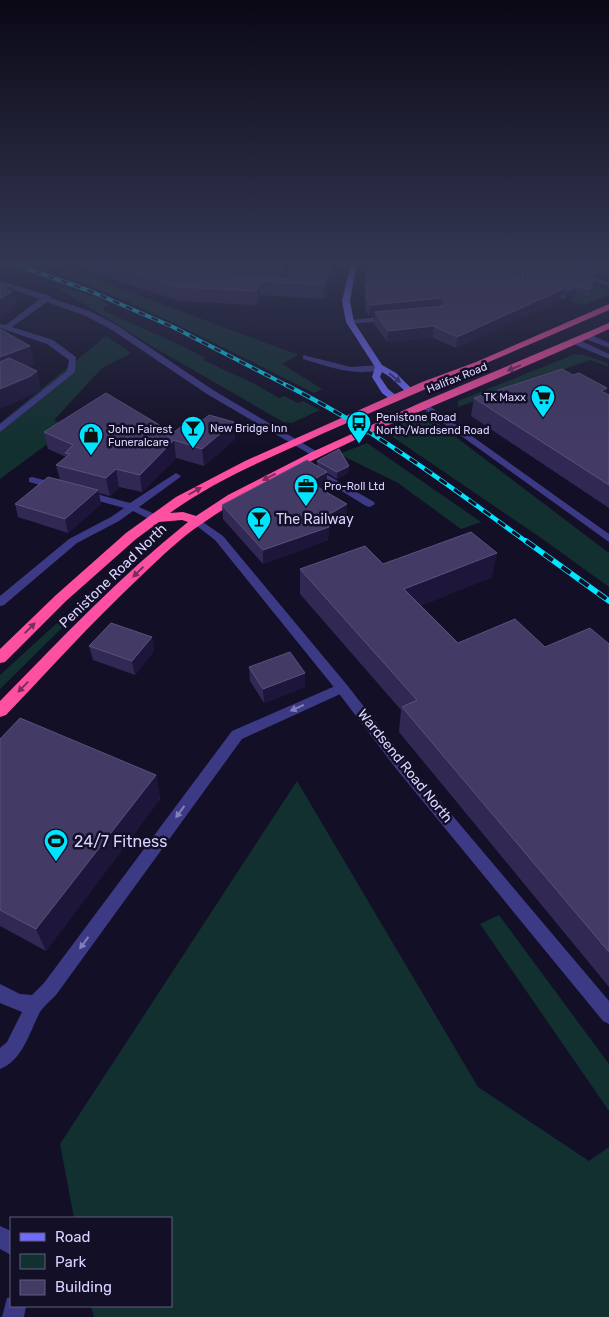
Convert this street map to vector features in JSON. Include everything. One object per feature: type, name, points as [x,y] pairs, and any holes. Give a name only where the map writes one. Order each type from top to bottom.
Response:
[{"type":"highway","name":"Halifax Road","points":[[410,391],[479,364],[572,323]]},
{"type":"highway","name":"Halifax Road","points":[[424,405],[609,326]]},
{"type":"highway","points":[[560,329],[586,336]]},
{"type":"highway","points":[[560,329],[574,341]]},
{"type":"highway","name":"Penistone Road North","points":[[0,658],[60,598],[130,536],[180,500],[249,463],[410,391]]},
{"type":"highway","points":[[410,391],[424,405]]},
{"type":"highway","points":[[394,398],[424,405]]},
{"type":"highway","name":"Penistone Road North","points":[[0,712],[109,598],[162,549],[197,521],[240,494],[298,463],[424,405]]},
{"type":"highway","points":[[155,518],[183,516],[197,521]]},
{"type":"street","points":[[107,323],[210,392],[316,454]]},
{"type":"street","points":[[351,323],[379,367],[393,375],[410,391]]},
{"type":"street","points":[[0,429],[71,372],[73,359],[50,342],[4,327]]},
{"type":"street","points":[[586,336],[609,346]]},
{"type":"street","points":[[574,341],[609,357]]},
{"type":"street","points":[[306,357],[351,370],[379,367]]},
{"type":"street","points":[[379,367],[376,376],[386,391],[394,398]]},
{"type":"street","points":[[424,405],[609,539]]},
{"type":"street","points":[[298,463],[370,504]]},
{"type":"street","points":[[0,602],[73,541],[115,519],[176,476]]},
{"type":"street","points":[[32,480],[132,507],[155,518]]},
{"type":"street","name":"Wardsend Road North","points":[[197,521],[219,538],[342,688],[403,767],[609,1015]]},
{"type":"street","points":[[0,1060],[13,1048],[34,1004],[50,989],[237,735],[342,688]]},
{"type":"street","points":[[0,993],[18,1003],[34,1004]]},
{"type":"green space","points":[[115,323],[132,323],[180,345],[205,358],[203,360],[253,383],[279,398],[284,396],[298,403],[303,401],[320,410],[292,423],[283,422]]},
{"type":"green space","points":[[174,323],[214,323],[298,355],[282,364],[322,389],[314,393]]},
{"type":"green space","points":[[106,336],[131,353],[102,368],[54,420],[69,428],[0,479],[0,423]]},
{"type":"green space","points":[[575,354],[607,363],[609,367],[590,360],[458,407],[458,401]]},
{"type":"green space","points":[[412,418],[431,418],[609,553],[609,587],[544,540],[384,431]]},
{"type":"green space","points":[[367,443],[481,522],[461,529],[398,483],[339,454]]},
{"type":"green space","points":[[74,611],[74,615],[70,620],[0,689],[0,675],[68,613]]},
{"type":"green space","points":[[297,781],[478,1087],[589,1161],[609,1147],[609,1317],[94,1317],[91,1307],[172,1307],[172,1217],[74,1217],[60,1144]]},
{"type":"green space","points":[[499,915],[609,1064],[609,1111],[480,924]]},
{"type":"building","points":[[383,323],[487,323],[457,337],[434,326],[388,331]]},
{"type":"building","points":[[0,329],[30,346],[0,357]]},
{"type":"building","points":[[9,358],[37,371],[31,376],[0,389],[0,362]]},
{"type":"building","points":[[562,369],[573,375],[579,373],[607,388],[601,391],[609,395],[609,485],[474,398]]},
{"type":"building","points":[[106,393],[173,433],[188,421],[198,424],[209,415],[234,422],[202,449],[174,440],[140,475],[116,469],[106,478],[56,465],[70,454],[65,453],[73,445],[44,432]]},
{"type":"building","points":[[339,449],[349,466],[337,472],[317,461]]},
{"type":"building","points":[[307,460],[327,472],[309,482],[347,504],[321,519],[329,527],[263,550],[222,505]]},
{"type":"building","points":[[48,477],[98,490],[65,519],[15,504]]},
{"type":"building","points":[[471,532],[497,553],[404,589],[458,643],[515,619],[545,647],[590,628],[609,644],[609,952],[402,707],[417,700],[300,569],[365,546],[383,564]]},
{"type":"building","points":[[111,623],[152,637],[132,661],[89,646]]},
{"type":"building","points":[[290,652],[305,673],[263,689],[249,667]]},
{"type":"building","name":"24/7 Fitness","points":[[20,718],[156,775],[36,929],[0,910],[0,739]]},
{"type":"railway","points":[[165,323],[288,386]]},
{"type":"railway","points":[[286,385],[380,439],[440,479],[528,543]]},
{"type":"railway","points":[[526,541],[609,601]]},
{"type":"place","name":"TK Maxx","points":[[543,418]]},
{"type":"place","name":"Penistone Road North/Wardsend Road","points":[[359,444]]},
{"type":"place","name":"New Bridge Inn","points":[[193,449]]},
{"type":"place","name":"John Fairest Funeralcare","points":[[91,456]]},
{"type":"place","name":"Pro-Roll Ltd","points":[[306,507]]},
{"type":"place","name":"The Railway","points":[[259,540]]},
{"type":"place","name":"24/7 Fitness","points":[[56,862]]}]
